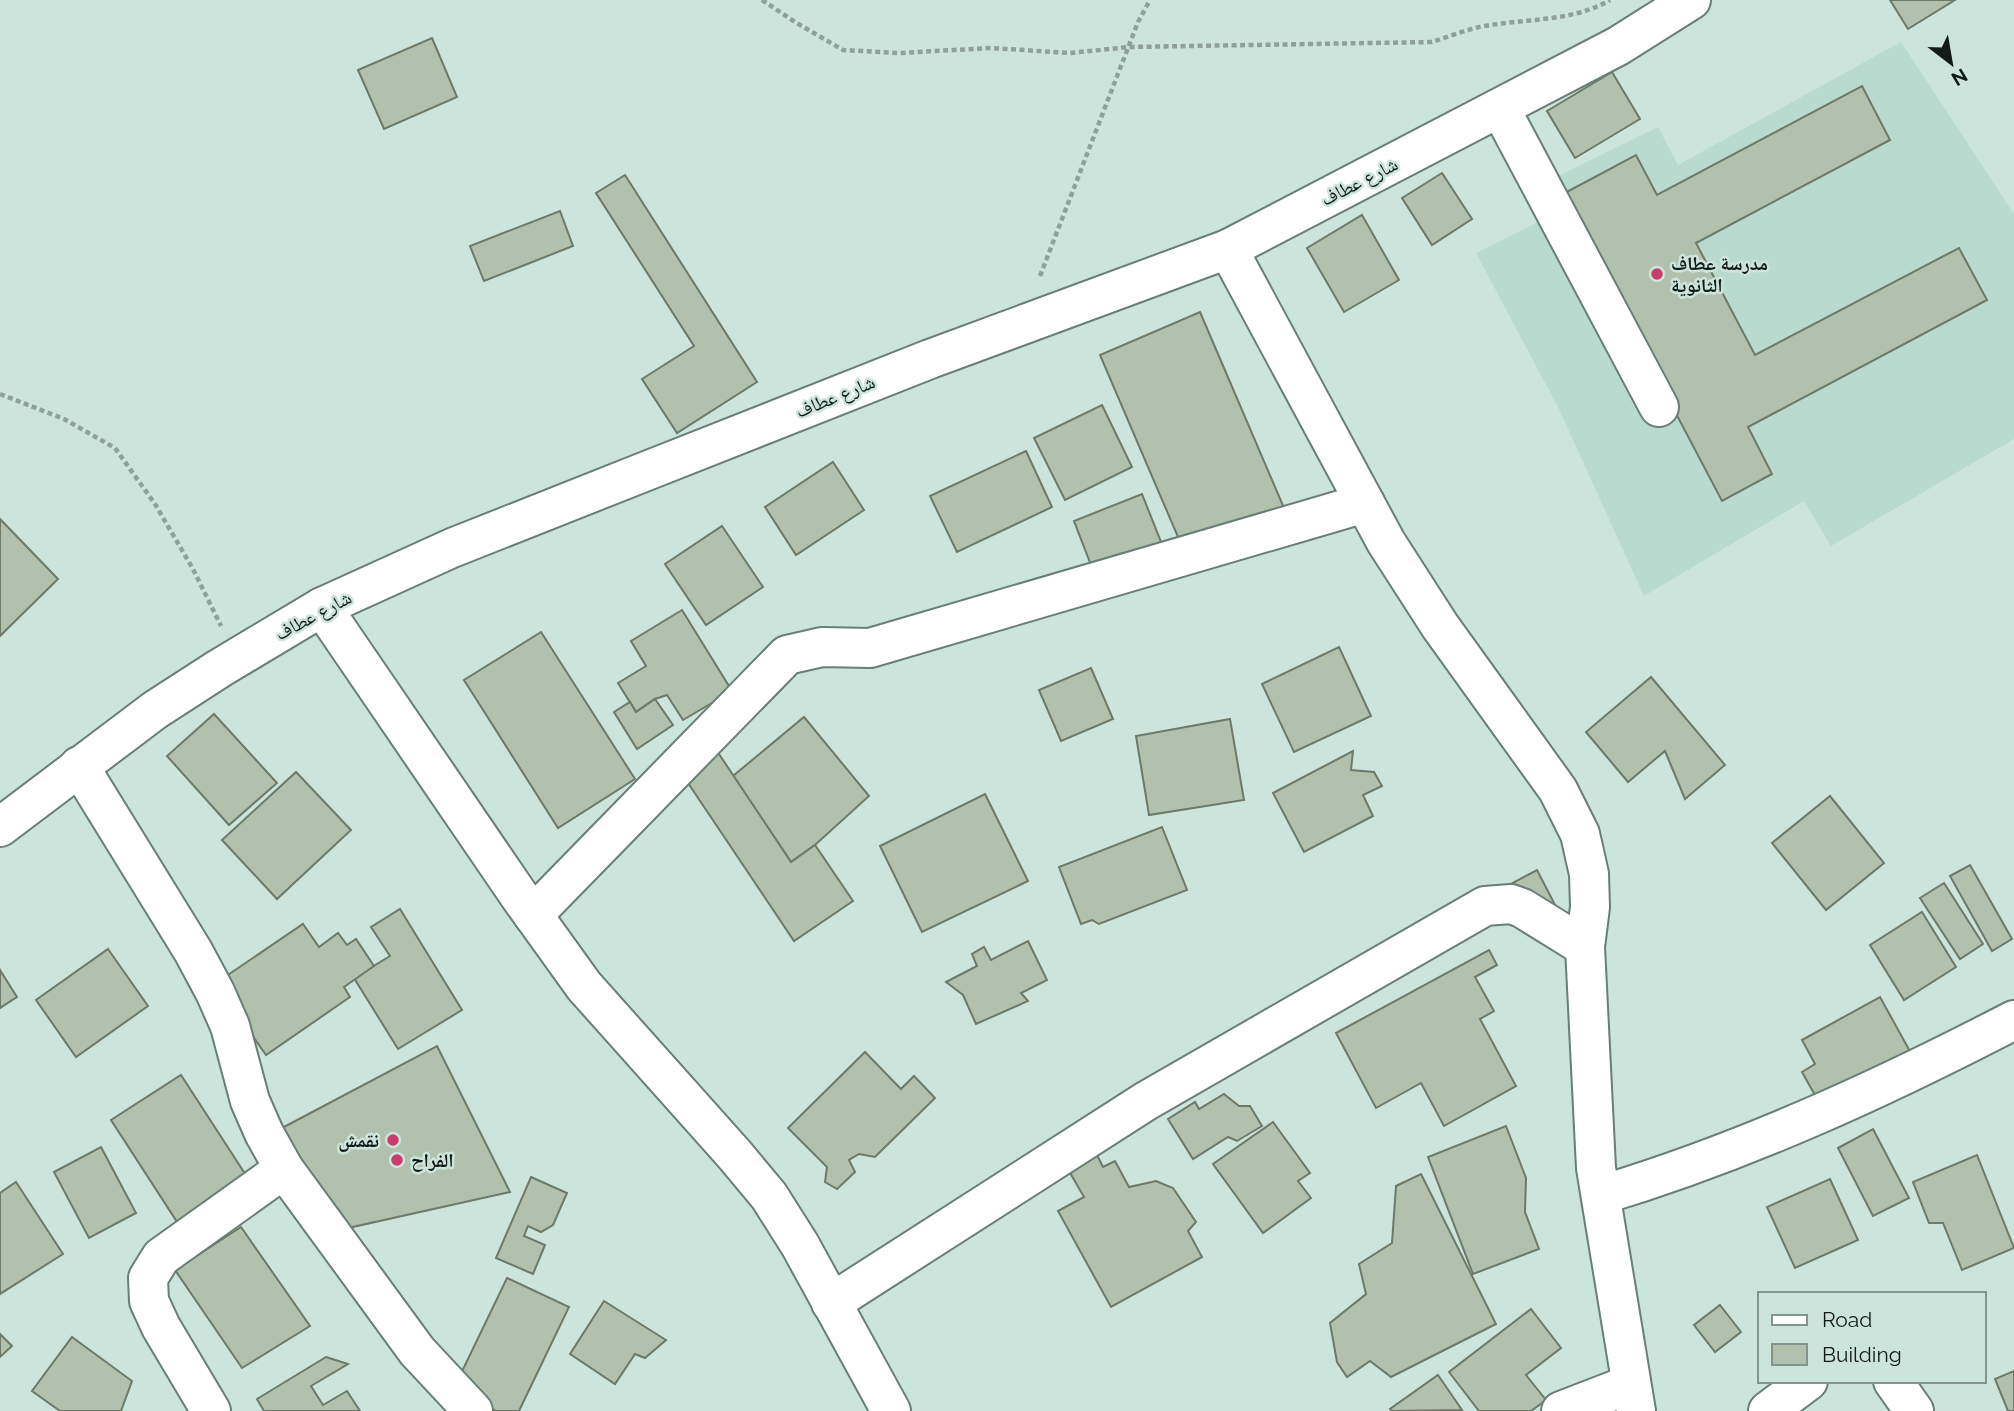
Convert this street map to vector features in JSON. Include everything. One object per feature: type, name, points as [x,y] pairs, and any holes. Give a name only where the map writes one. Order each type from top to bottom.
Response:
[{"type":"street","name":"شارع عطاف","points":[[0,827],[155,710],[322,607],[452,548],[917,364],[1228,249],[1618,46],[1691,0]]},
{"type":"street","points":[[1500,108],[1659,407]]},
{"type":"street","points":[[1228,249],[1386,542],[1440,626],[1558,790],[1580,834],[1589,874],[1590,906],[1585,947],[1596,1168],[1633,1398],[1561,1411]]},
{"type":"street","points":[[533,915],[788,655],[822,647],[870,648],[1365,503]]},
{"type":"street","points":[[322,607],[584,986],[769,1196],[800,1245],[891,1411]]},
{"type":"street","points":[[79,766],[193,951],[215,992],[230,1026],[250,1101],[284,1169],[410,1342],[473,1411]]},
{"type":"street","points":[[831,1303],[1146,1101],[1485,906],[1511,904],[1522,908],[1585,947]]},
{"type":"street","points":[[1601,1195],[1661,1177],[1746,1145],[1921,1068],[2014,1020]]},
{"type":"street","points":[[211,1411],[161,1327],[149,1301],[148,1278],[161,1257],[284,1169]]},
{"type":"street","points":[[1768,1411],[1805,1383]]},
{"type":"street","points":[[1894,1383],[1914,1411]]},
{"type":"path","points":[[762,0],[843,50],[899,53],[991,48],[1070,53],[1129,47],[1432,42],[1479,27],[1538,20],[1595,9],[1610,0]]},
{"type":"path","points":[[1020,326],[1150,0]]},
{"type":"path","points":[[0,394],[64,419],[115,448],[155,504],[193,569],[236,658]]},
{"type":"shaded area","points":[[1901,42],[2014,214],[2014,439],[1831,546],[1804,501],[1644,596],[1559,409],[1476,253],[1546,218],[1530,190],[1658,127],[1678,165]]},
{"type":"building","points":[[1890,0],[1955,0],[1908,29]]},
{"type":"building","points":[[432,38],[457,97],[384,129],[358,70]]},
{"type":"building","points":[[1612,72],[1640,119],[1575,158],[1547,111]]},
{"type":"building","name":"مدرسة عطاف الثانوية","points":[[1862,86],[1890,140],[1696,243],[1755,355],[1959,248],[1987,300],[1748,427],[1772,474],[1722,501],[1561,195],[1636,155],[1657,195]]},
{"type":"building","points":[[1442,173],[1472,219],[1432,245],[1402,198]]},
{"type":"building","points":[[625,175],[757,382],[677,433],[642,379],[694,346],[596,193]]},
{"type":"building","points":[[560,211],[573,246],[484,281],[470,246]]},
{"type":"building","points":[[1362,215],[1399,280],[1344,312],[1307,248]]},
{"type":"building","points":[[1200,312],[1284,508],[1184,551],[1100,355]]},
{"type":"building","points":[[1102,405],[1132,467],[1065,500],[1034,438]]},
{"type":"building","points":[[1026,451],[1052,507],[957,552],[930,496]]},
{"type":"building","points":[[833,462],[864,510],[796,555],[765,507]]},
{"type":"building","points":[[1142,494],[1165,552],[1096,578],[1074,521]]},
{"type":"building","points":[[0,519],[58,579],[0,636]]},
{"type":"building","points":[[722,526],[763,587],[706,625],[665,564]]},
{"type":"building","points":[[682,610],[732,691],[683,720],[667,695],[655,699],[636,712],[618,683],[646,666],[631,641]]},
{"type":"building","points":[[541,632],[635,779],[558,828],[464,680]]},
{"type":"building","points":[[1339,647],[1371,716],[1294,752],[1262,684]]},
{"type":"building","points":[[1091,668],[1113,719],[1061,741],[1039,690]]},
{"type":"building","points":[[1651,677],[1725,765],[1685,799],[1665,751],[1628,782],[1586,732]]},
{"type":"building","points":[[655,699],[673,725],[637,749],[614,712],[630,702],[636,712]]},
{"type":"building","points":[[214,714],[277,783],[229,825],[167,756]]},
{"type":"building","points":[[804,717],[869,796],[815,845],[791,862],[733,776]]},
{"type":"building","points":[[1230,719],[1244,800],[1149,815],[1136,736]]},
{"type":"building","points":[[713,745],[791,862],[815,845],[853,901],[794,941],[678,768]]},
{"type":"building","points":[[1353,751],[1351,770],[1374,772],[1382,786],[1363,795],[1373,816],[1304,852],[1273,793]]},
{"type":"building","points":[[296,772],[351,830],[277,899],[222,840]]},
{"type":"building","points":[[985,794],[1028,881],[922,932],[880,846]]},
{"type":"building","points":[[1830,796],[1884,863],[1826,910],[1772,843]]},
{"type":"building","points":[[1162,827],[1187,890],[1099,924],[1092,920],[1081,924],[1059,867]]},
{"type":"building","points":[[1970,865],[2012,939],[1992,951],[1950,876]]},
{"type":"building","points":[[1537,870],[1555,905],[1492,894]]},
{"type":"building","points":[[1944,883],[1983,944],[1960,959],[1920,898]]},
{"type":"building","points":[[400,909],[462,1010],[398,1049],[354,978],[390,956],[371,927]]},
{"type":"building","points":[[1922,912],[1956,967],[1904,1000],[1870,945]]},
{"type":"building","points":[[303,924],[319,947],[338,933],[347,945],[356,939],[374,966],[344,987],[350,997],[266,1055],[216,983]]},
{"type":"building","points":[[1028,941],[1047,980],[1021,993],[1028,1001],[976,1024],[963,995],[946,982],[977,966],[972,954],[984,947],[991,960]]},
{"type":"building","points":[[108,949],[148,1006],[76,1057],[36,1000]]},
{"type":"building","points":[[1489,950],[1497,965],[1475,977],[1494,1011],[1480,1019],[1516,1086],[1444,1126],[1421,1083],[1376,1108],[1336,1033]]},
{"type":"building","points":[[0,970],[17,997],[0,1008]]},
{"type":"building","points":[[1880,997],[1912,1055],[1821,1106],[1802,1072],[1815,1064],[1802,1040]]},
{"type":"building","name":"الفراح","points":[[437,1046],[510,1192],[339,1230],[282,1128]]},
{"type":"building","points":[[865,1052],[901,1089],[914,1076],[935,1098],[875,1157],[859,1154],[849,1160],[855,1172],[837,1189],[825,1182],[827,1167],[788,1128]]},
{"type":"building","points":[[181,1075],[251,1183],[181,1228],[111,1120]]},
{"type":"building","points":[[1224,1094],[1239,1106],[1250,1106],[1262,1126],[1237,1141],[1228,1137],[1193,1159],[1168,1119],[1195,1102],[1199,1109]]},
{"type":"building","points":[[1273,1122],[1310,1173],[1298,1181],[1311,1198],[1263,1233],[1213,1164]]},
{"type":"building","points":[[1506,1126],[1526,1178],[1525,1212],[1539,1249],[1473,1274],[1428,1157]]},
{"type":"building","points":[[1873,1129],[1909,1198],[1873,1216],[1838,1148]]},
{"type":"building","points":[[101,1147],[136,1213],[89,1238],[54,1172]]},
{"type":"building","points":[[1097,1155],[1103,1167],[1115,1161],[1129,1187],[1156,1181],[1173,1188],[1196,1222],[1188,1231],[1202,1257],[1111,1307],[1058,1211],[1084,1197],[1069,1171]]},
{"type":"building","points":[[1977,1155],[2014,1248],[1962,1270],[1943,1223],[1929,1223],[1913,1182]]},
{"type":"building","points":[[1421,1174],[1496,1324],[1391,1377],[1370,1361],[1347,1377],[1337,1362],[1330,1323],[1366,1294],[1359,1264],[1392,1243],[1396,1186]]},
{"type":"building","points":[[531,1177],[567,1193],[553,1225],[541,1232],[528,1226],[524,1236],[545,1245],[533,1274],[496,1258]]},
{"type":"building","points":[[1830,1179],[1858,1240],[1795,1268],[1767,1207]]},
{"type":"building","points":[[16,1182],[63,1254],[0,1294],[0,1193]]},
{"type":"building","points":[[241,1227],[310,1326],[242,1368],[175,1270]]},
{"type":"building","points":[[507,1278],[569,1307],[519,1411],[496,1411],[453,1390]]},
{"type":"building","points":[[604,1301],[666,1340],[645,1358],[635,1354],[615,1384],[570,1354]]},
{"type":"building","points":[[1720,1305],[1741,1332],[1715,1352],[1694,1325]]},
{"type":"building","points":[[1531,1309],[1561,1348],[1526,1375],[1546,1400],[1531,1411],[1479,1411],[1449,1372]]},
{"type":"building","points":[[0,1334],[12,1346],[0,1357]]},
{"type":"building","points":[[72,1337],[132,1381],[121,1411],[60,1411],[32,1391]]},
{"type":"building","points":[[326,1357],[348,1364],[311,1386],[323,1405],[347,1391],[360,1411],[264,1411],[257,1399]]},
{"type":"building","points":[[2014,1371],[2014,1411],[2008,1411],[1995,1379]]},
{"type":"building","points":[[1438,1375],[1462,1410],[1390,1409]]},
{"type":"place","name":"مدرسة عطاف الثانوية","points":[[1657,274]]},
{"type":"place","name":"نقمش","points":[[393,1140]]},
{"type":"place","name":"الفراح","points":[[397,1160]]}]
